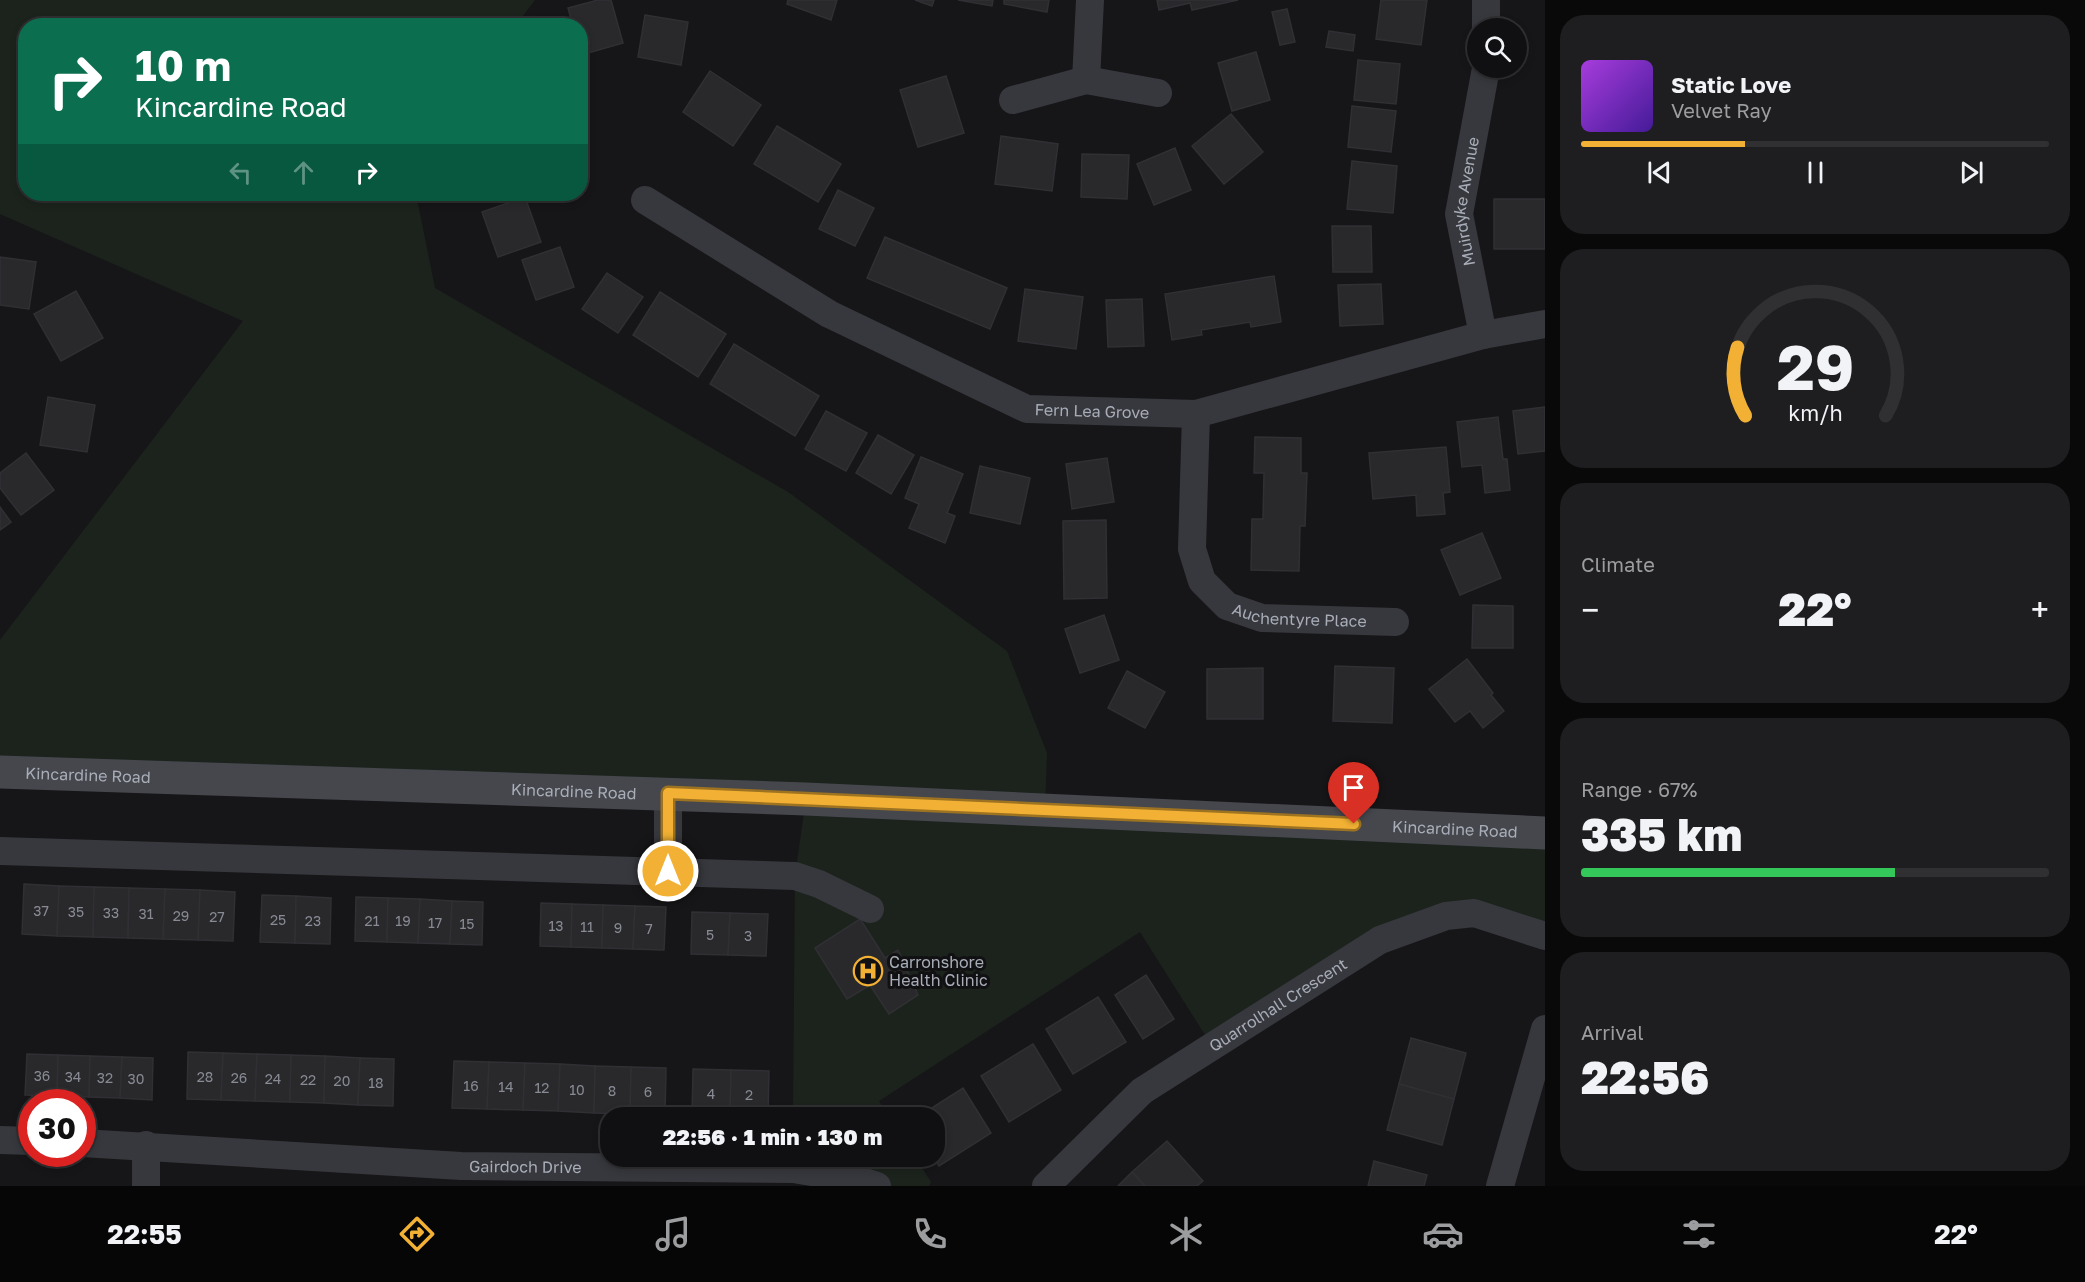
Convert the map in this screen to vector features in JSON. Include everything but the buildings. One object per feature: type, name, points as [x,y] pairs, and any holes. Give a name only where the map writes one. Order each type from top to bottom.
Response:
[{"type":"street","points":[[1086,80],[1090,0]]},
{"type":"street","points":[[1486,0],[1486,18]]},
{"type":"street","name":"Muirdyke Avenue","points":[[1483,335],[1459,214],[1484,78]]},
{"type":"street","points":[[1014,100],[1086,80],[1158,93]]},
{"type":"street","name":"Fern Lea Grove","points":[[645,200],[829,314],[1027,409],[1196,414],[1483,335],[1545,324]]},
{"type":"street","name":"Auchentyre Place","points":[[1196,414],[1192,549],[1202,581],[1227,606],[1262,618],[1395,622]]},
{"type":"street","name":"Kincardine Road","points":[[0,772],[668,793],[1545,833]]},
{"type":"street","points":[[668,793],[668,871]]},
{"type":"street","points":[[0,851],[795,876],[819,884],[870,909]]},
{"type":"street","name":"Quarrolhall Crescent","points":[[1046,1186],[1142,1091],[1380,940],[1446,916],[1474,913],[1545,936]]},
{"type":"street","points":[[1500,1186],[1545,1029]]},
{"type":"street","points":[[0,1140],[18,1141]]},
{"type":"street","name":"Gairdoch Drive","points":[[96,1143],[146,1145],[460,1176],[793,1169],[856,1179],[877,1186]]},
{"type":"street","points":[[146,1145],[146,1186]]},
{"type":"shaded area","points":[[0,0],[535,0],[521,18],[18,18],[18,201],[417,201],[435,288],[788,492],[1007,651],[1047,753],[1045,810],[1545,833],[1545,936],[1446,916],[1212,1046],[1140,932],[879,1101],[883,1107],[793,1107],[795,876],[806,799],[0,772],[0,640],[243,321],[0,214]]},
{"type":"shaded area","points":[[822,1167],[921,1167],[931,1182],[929,1186],[877,1186]]},
{"type":"place","name":"Carronshore Health Clinic","points":[[868,971]]},
{"type":"route","points":[[668,871],[668,793],[1354,824]]}]
